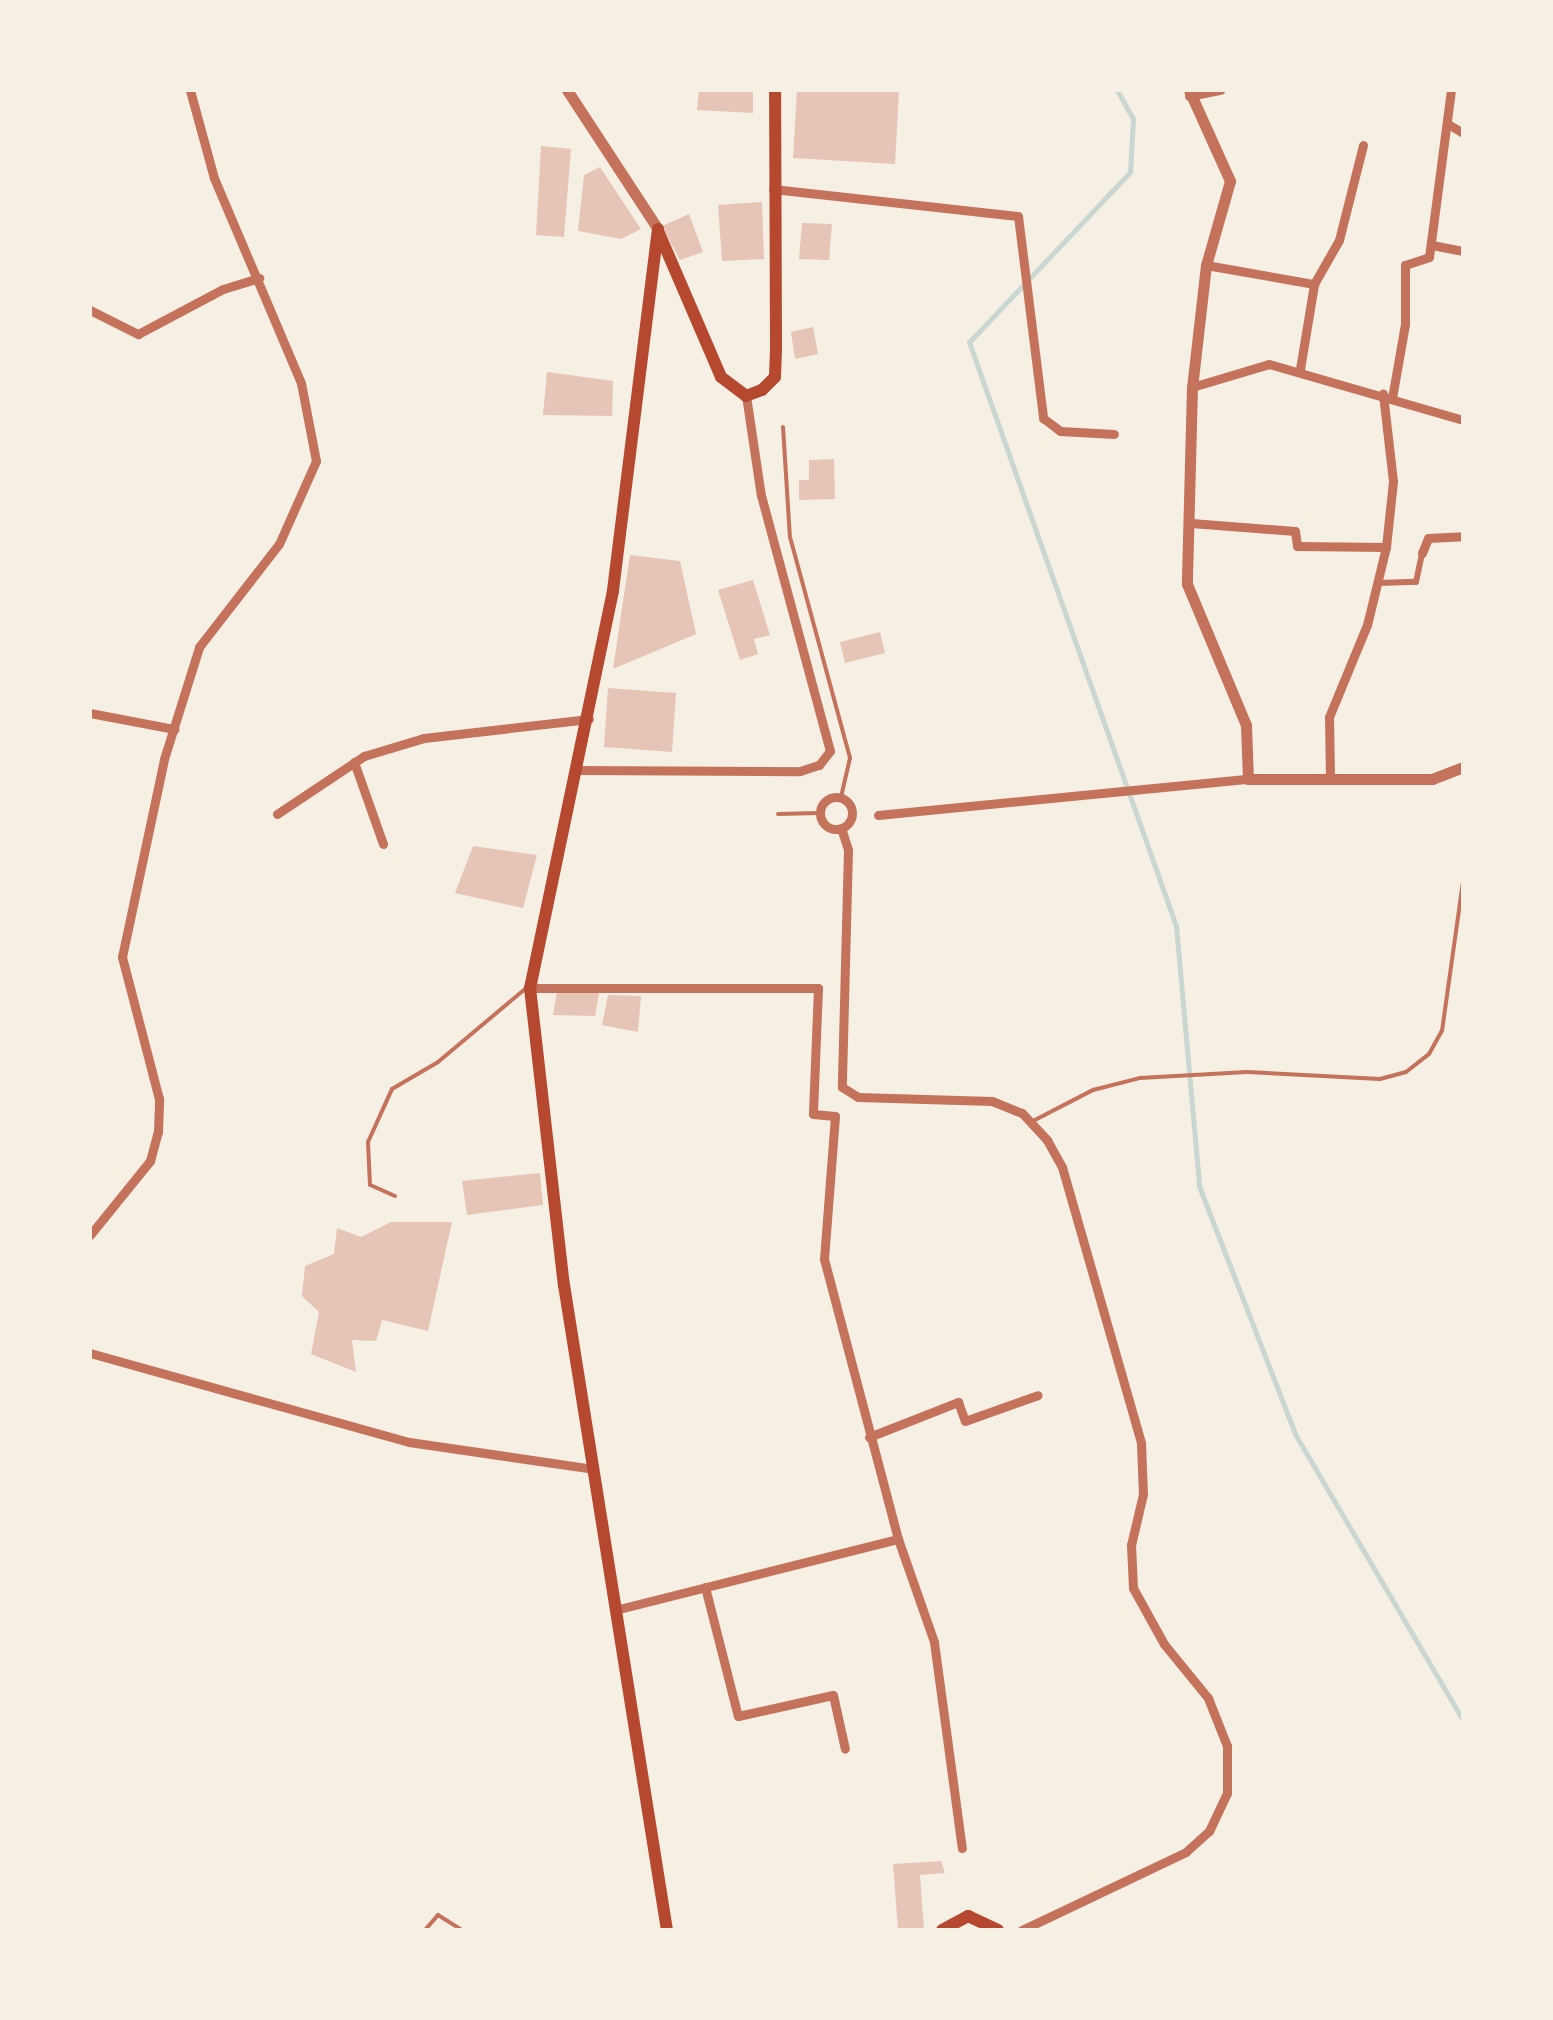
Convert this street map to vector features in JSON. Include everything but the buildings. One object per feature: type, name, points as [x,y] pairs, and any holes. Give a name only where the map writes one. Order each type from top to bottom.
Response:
[{"type":"main road","points":[[658,229],[720,378],[746,396],[775,377],[775,90]]},
{"type":"main road","points":[[658,229],[614,591],[580,770],[530,988],[592,1469],[667,1930]]},
{"type":"main road","points":[[942,1930],[968,1916],[998,1930]]},
{"type":"street","points":[[90,1234],[150,1161],[158,1132],[159,1099],[122,957],[174,728],[199,647],[279,544],[314,474],[301,383],[214,178],[190,90]]},
{"type":"street","points":[[567,90],[658,229]]},
{"type":"street","points":[[1220,90],[1189,93],[1230,181],[1206,265],[1192,387],[1187,584],[1246,725],[1248,779]]},
{"type":"street","points":[[1330,779],[1328,717],[1367,626],[1386,547],[1393,480],[1388,396],[1405,324],[1405,266],[1429,257],[1451,90]]},
{"type":"street","points":[[1448,124],[1463,132]]},
{"type":"street","points":[[1300,368],[1314,284],[1339,240],[1363,146]]},
{"type":"street","points":[[773,189],[1018,216],[1043,418],[1060,431],[1114,434]]},
{"type":"street","points":[[1432,245],[1463,251]]},
{"type":"street","points":[[1206,265],[1314,284]]},
{"type":"street","points":[[90,310],[138,334],[223,289],[259,278]]},
{"type":"street","points":[[1192,387],[1269,364],[1300,368],[1463,420]]},
{"type":"street","points":[[580,770],[800,770],[818,765],[830,751],[761,496],[746,396]]},
{"type":"street","points":[[1191,524],[1295,531],[1296,546],[1386,547]]},
{"type":"street","points":[[1378,582],[1416,582],[1428,538],[1463,536]]},
{"type":"street","points":[[90,713],[174,728]]},
{"type":"street","points":[[277,814],[354,762],[424,738],[589,719]]},
{"type":"street","points":[[354,762],[384,844]]},
{"type":"street","points":[[878,814],[1248,779],[1432,778],[1463,767]]},
{"type":"street","points":[[841,797],[852,813],[841,828],[828,827],[819,813],[826,799],[841,797]]},
{"type":"street","points":[[841,828],[848,850],[842,1087],[858,1097],[992,1101],[1031,1122],[1062,1167],[1141,1443],[1144,1494],[1131,1546],[1133,1588],[1164,1644],[1208,1698],[1230,1769],[1219,1814],[1186,1852],[1022,1930]]},
{"type":"street","points":[[530,988],[818,988],[813,1114],[826,1110],[835,1116],[824,1259],[898,1539],[934,1642],[962,1848]]},
{"type":"street","points":[[90,1353],[409,1442],[592,1469]]},
{"type":"street","points":[[869,1437],[958,1402],[964,1421],[1038,1395]]},
{"type":"street","points":[[616,1610],[898,1539]]},
{"type":"street","points":[[705,1588],[738,1716],[834,1695],[845,1749]]},
{"type":"lane","points":[[783,428],[790,536],[850,758],[841,797]]},
{"type":"lane","points":[[778,814],[819,813]]},
{"type":"lane","points":[[1031,1122],[1093,1090],[1140,1078],[1247,1072],[1380,1079],[1406,1072],[1429,1054],[1442,1031],[1463,881]]},
{"type":"lane","points":[[394,1196],[370,1186],[368,1142],[392,1089],[438,1062],[530,988]]},
{"type":"lane","points":[[425,1930],[438,1916],[462,1930]]},
{"type":"waterway","points":[[1117,90],[1133,119],[1130,172],[969,342],[1176,926],[1199,1186],[1295,1434],[1463,1720]]}]
